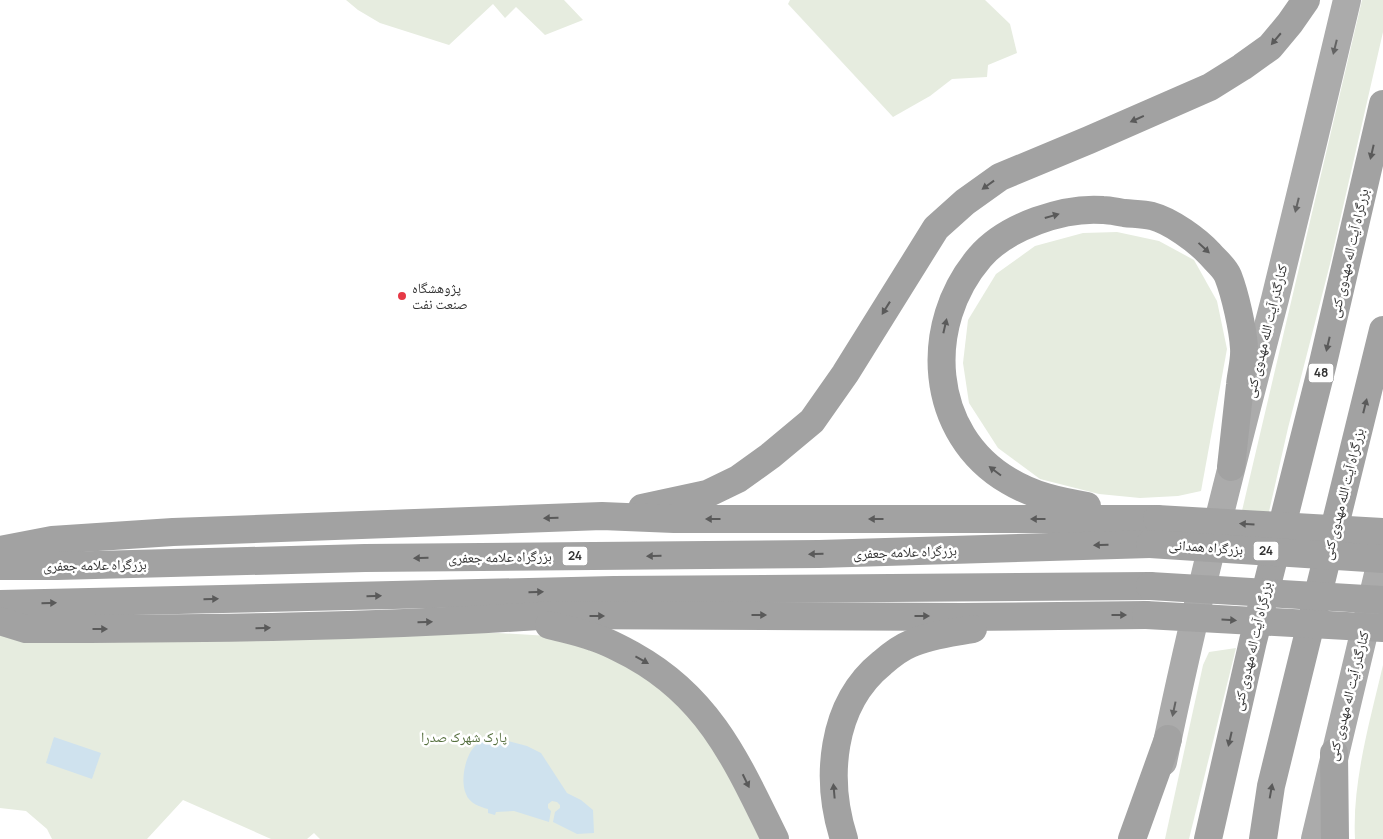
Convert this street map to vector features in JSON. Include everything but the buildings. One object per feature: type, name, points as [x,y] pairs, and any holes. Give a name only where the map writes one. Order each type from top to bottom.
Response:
[{"type":"highway","points":[[602,516],[707,494],[738,479],[770,456],[812,421],[845,374],[936,228],[964,202],[1000,177],[1210,87],[1242,67],[1270,46],[1290,23],[1306,0]]},
{"type":"highway","name":"بزرگراه آیت اله مهدوی کنی","points":[[1208,839],[1253,640],[1323,363],[1383,104]]},
{"type":"highway","points":[[1153,531],[1048,499],[1009,481],[988,466],[968,446],[955,426],[941,377],[942,338],[948,311],[962,283],[981,256],[1006,234],[1032,222],[1063,213],[1102,210],[1152,216],[1184,232],[1205,248],[1228,274],[1244,349],[1231,467]]},
{"type":"highway","name":"بزرگراه آیت الله مهدوی کنی","points":[[1263,839],[1272,786],[1383,330]]},
{"type":"highway","points":[[0,550],[52,540],[163,532],[602,516],[674,520],[1153,531],[1383,532]]},
{"type":"highway","name":"بزرگراه همدانی","points":[[1153,531],[1383,559]]},
{"type":"highway","name":"بزرگراه علامه جعفری","points":[[0,566],[366,558],[820,554],[1153,531]]},
{"type":"highway","points":[[0,604],[614,590],[1150,586],[1383,600]]},
{"type":"highway","points":[[0,622],[26,629],[265,628],[554,615],[962,617],[1146,615],[1383,628]]},
{"type":"highway","points":[[844,839],[838,821],[834,792],[833,770],[835,750],[846,711],[863,681],[875,668],[892,654],[909,644],[931,637],[984,627],[1081,615]]},
{"type":"highway","points":[[496,619],[528,625],[549,625],[594,637],[651,666],[673,682],[694,702],[717,730],[738,763],[775,839]]},
{"type":"highway","points":[[1132,839],[1168,740]]},
{"type":"highway","points":[[1334,753],[1335,839]]},
{"type":"main road","name":"کنارگذر آیت الله مهدوی کنی","points":[[1168,740],[1184,662],[1231,467],[1275,297],[1346,0]]},
{"type":"main road","name":"کنارگذر آیت اله مهدوی کنی","points":[[1315,839],[1383,553]]},
{"type":"main road","points":[[1147,839],[1168,740]]},
{"type":"green space","points":[[346,0],[564,0],[583,20],[545,35],[516,7],[505,18],[493,4],[449,45],[380,23],[358,10]]},
{"type":"green space","points":[[790,0],[985,0],[1010,24],[1017,53],[988,65],[987,77],[952,79],[930,96],[893,117],[788,4]]},
{"type":"green space","points":[[1362,0],[1383,0],[1383,32],[1330,264],[1288,428],[1268,516],[1241,515]]},
{"type":"green space","points":[[1117,232],[1159,241],[1194,260],[1217,301],[1227,349],[1201,491],[1178,496],[1140,498],[1099,494],[1040,479],[998,448],[969,403],[963,363],[968,320],[996,274],[1035,246],[1083,233]]},
{"type":"green space","name":"پارک شهرک صدرا","points":[[498,633],[549,636],[586,645],[639,672],[706,728],[760,839],[320,839],[314,833],[307,839],[271,839],[183,800],[147,839],[52,839],[47,829],[26,811],[0,808],[0,635]]},
{"type":"green space","points":[[1236,648],[1189,839],[1165,839],[1203,665],[1209,652]]},
{"type":"green space","points":[[1383,665],[1383,839],[1355,839],[1356,796],[1359,774]]},
{"type":"water","points":[[54,737],[101,753],[92,779],[46,763]]},
{"type":"water","points":[[489,740],[508,741],[527,746],[541,753],[567,793],[581,800],[593,810],[594,833],[577,834],[553,822],[555,812],[560,808],[557,802],[552,801],[548,804],[548,808],[551,811],[549,822],[514,811],[496,812],[495,815],[488,813],[488,809],[472,802],[467,797],[464,789],[464,769],[471,750],[480,743]]},
{"type":"place","name":"پژوهشگاه صنعت نفت","points":[[402,296]]}]
